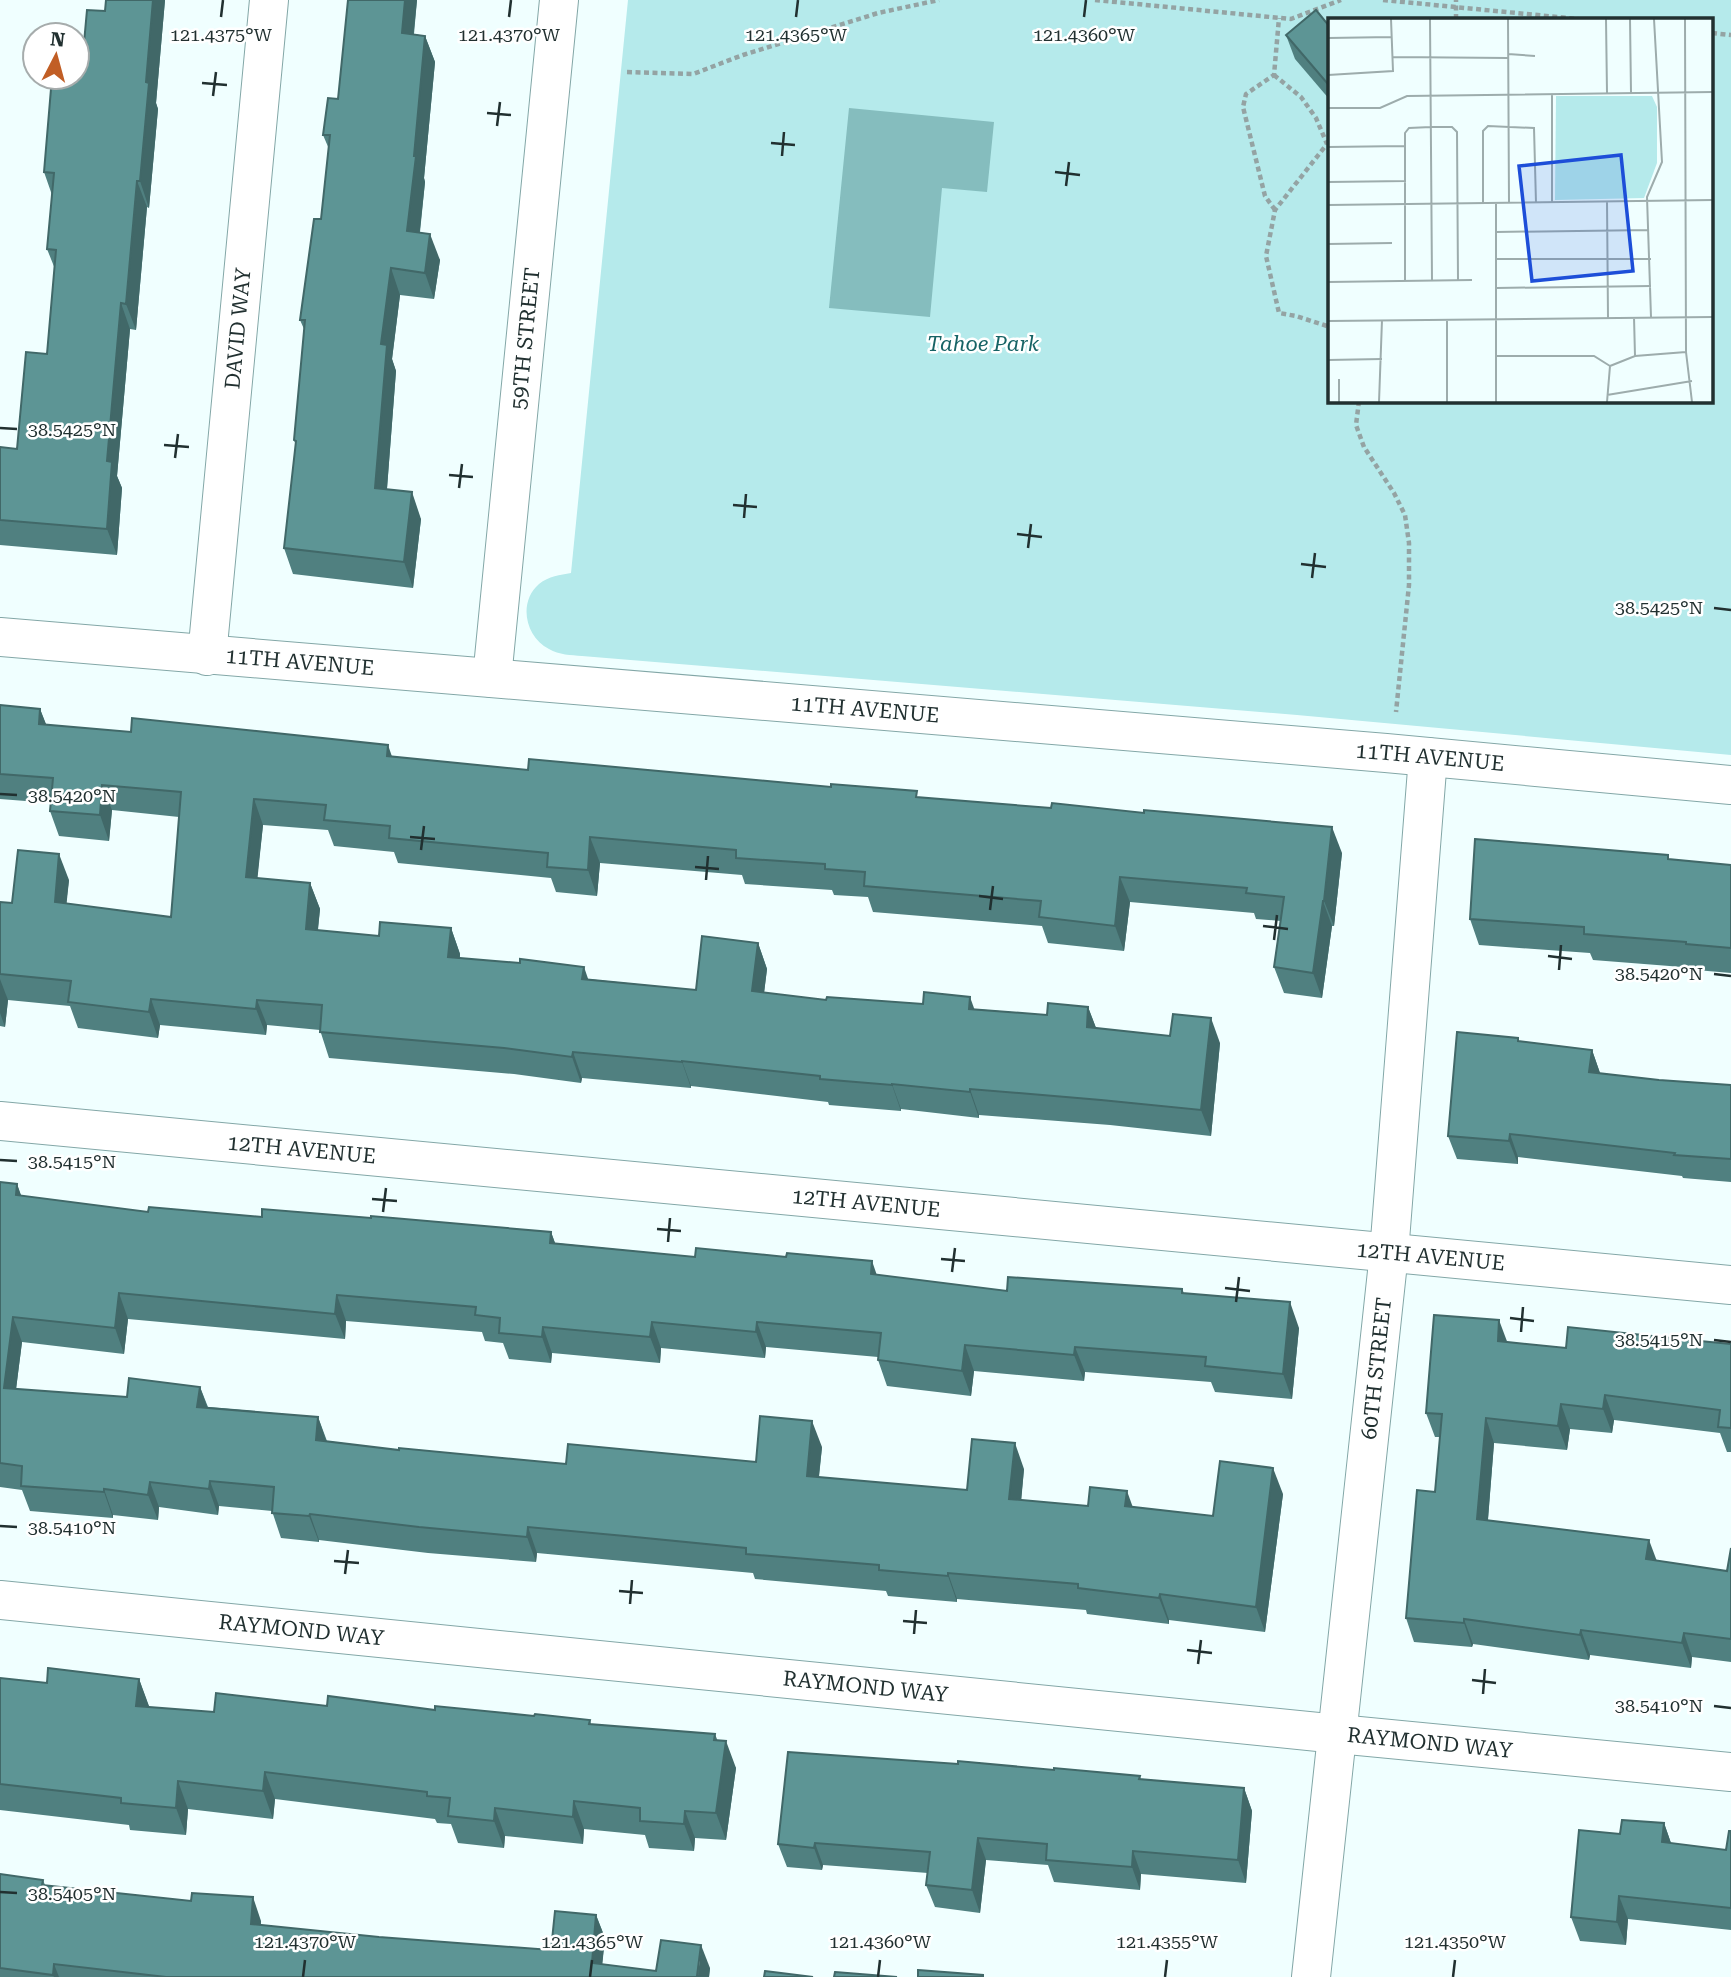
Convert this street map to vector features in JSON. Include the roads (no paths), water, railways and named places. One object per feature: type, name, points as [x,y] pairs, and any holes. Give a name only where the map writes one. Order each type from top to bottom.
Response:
[{"type":"street","name":"DAVID WAY","points":[[207,656],[270,0]]},
{"type":"street","name":"59TH STREET","points":[[492,678],[559,0]]},
{"type":"street","name":"11TH AVENUE","points":[[0,637],[1731,785]]},
{"type":"street","name":"60TH STREET","points":[[1311,1977],[1389,1253],[1427,757]]},
{"type":"street","name":"12TH AVENUE","points":[[0,1121],[1731,1285]]},
{"type":"street","name":"RAYMOND WAY","points":[[0,1600],[1731,1772]]},
{"type":"park label","name":"Tahoe Park","points":[[983,344]]}]
